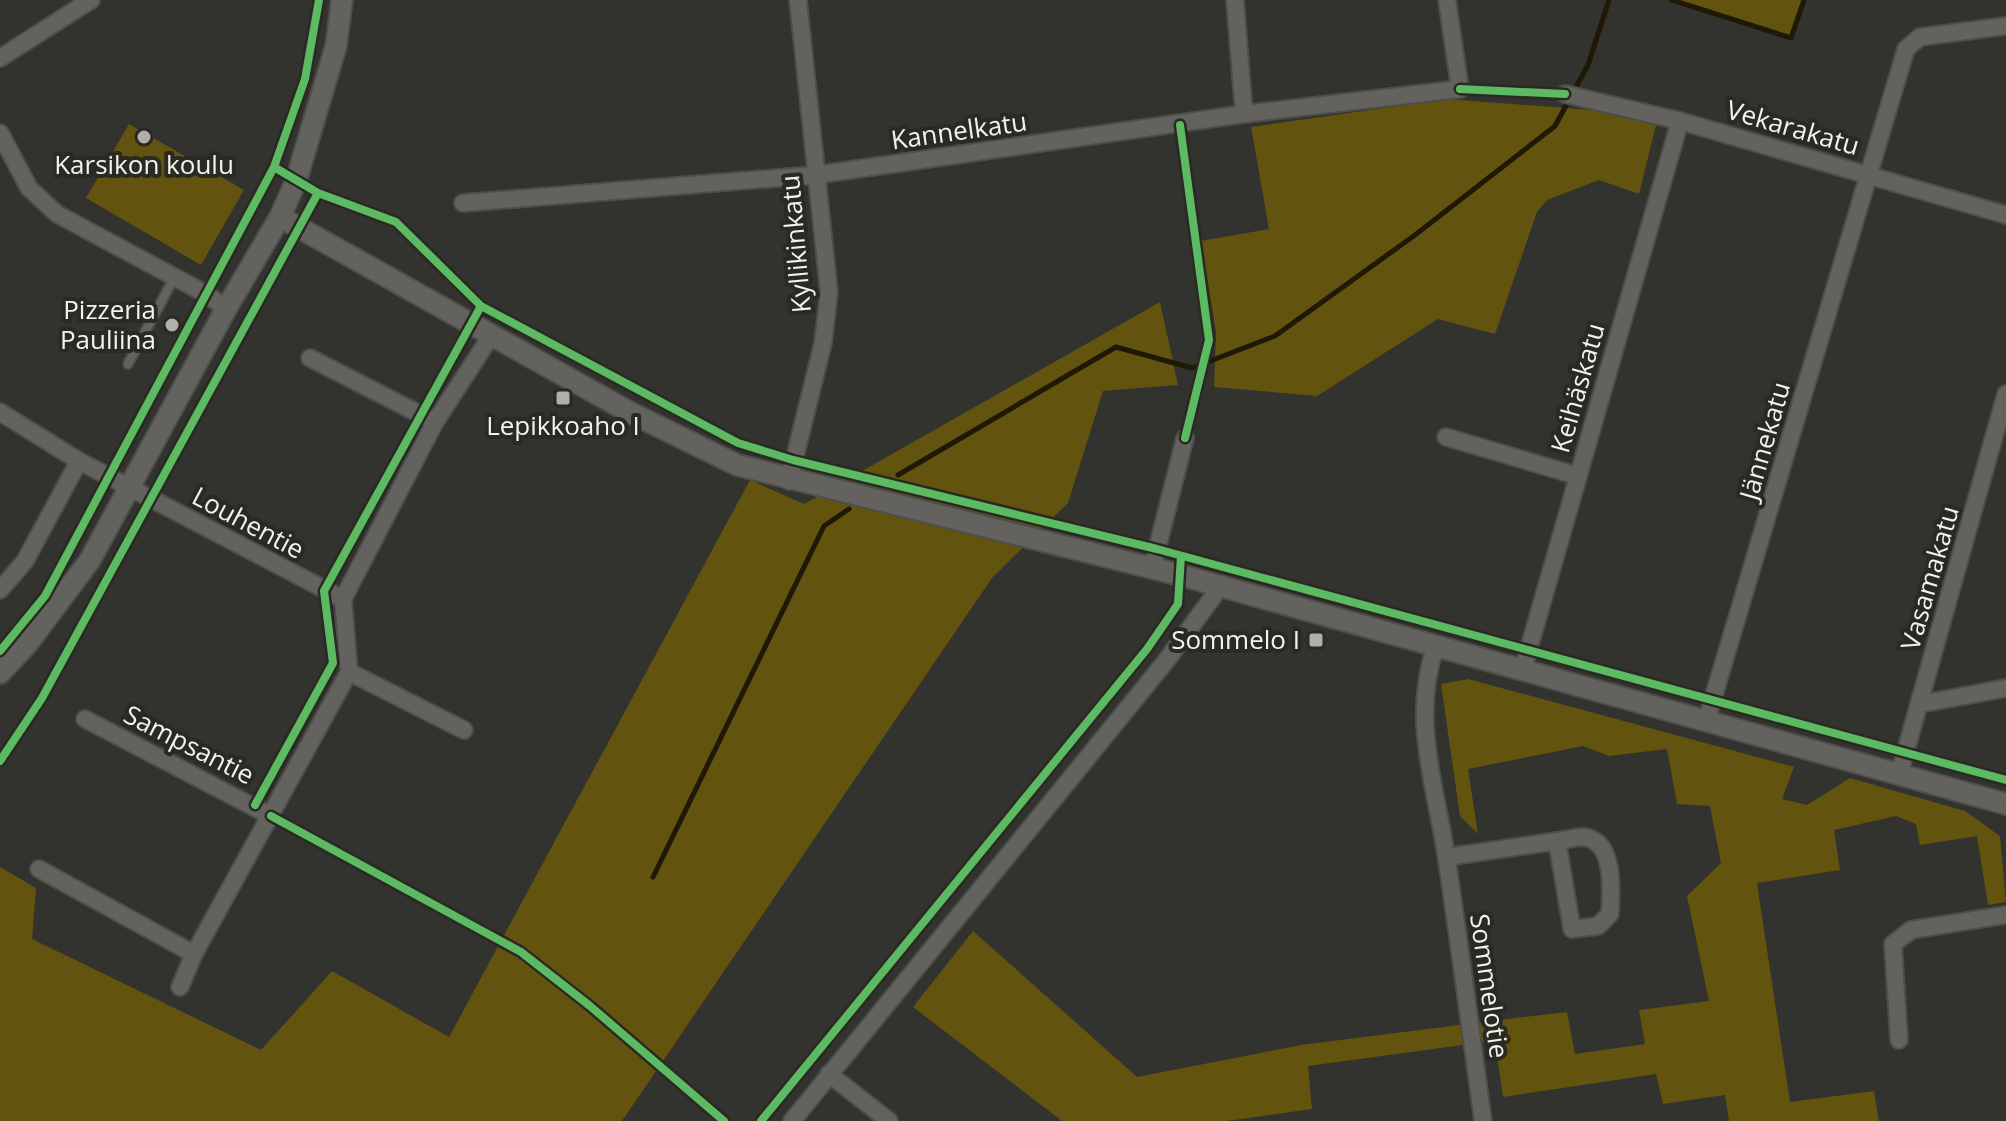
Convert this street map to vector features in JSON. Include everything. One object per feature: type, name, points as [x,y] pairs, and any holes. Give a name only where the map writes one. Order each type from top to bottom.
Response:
[{"type":"street","points":[[0,58],[91,0]]},
{"type":"street","points":[[0,673],[28,643],[90,560],[226,309],[280,217],[296,181],[336,46],[342,0]]},
{"type":"street","name":"Kyllikinkatu","points":[[789,481],[828,318],[829,292],[798,0]]},
{"type":"street","points":[[1235,0],[1244,114]]},
{"type":"street","name":"Kannelkatu","points":[[463,203],[815,175],[1244,114],[1460,89],[1447,0]]},
{"type":"street","name":"Jännekatu","points":[[1706,722],[1906,49],[1920,37],[2006,26]]},
{"type":"street","name":"Vekarakatu","points":[[1565,94],[1680,121],[2006,215]]},
{"type":"street","name":"Keihäskatu","points":[[1523,669],[1680,121]]},
{"type":"street","points":[[0,133],[29,188],[57,214],[175,277],[226,309]]},
{"type":"street","points":[[280,217],[631,413],[737,465],[789,481],[1220,587],[2006,804]]},
{"type":"street","points":[[180,987],[194,954],[349,672],[343,599],[435,422],[491,336]]},
{"type":"street","points":[[310,358],[435,422]]},
{"type":"street","name":"Vasamakatu","points":[[1899,775],[2006,394]]},
{"type":"street","name":"Louhentie","points":[[0,412],[79,461],[343,599]]},
{"type":"street","points":[[1446,437],[1578,476]]},
{"type":"street","points":[[1152,569],[1185,438]]},
{"type":"street","points":[[0,590],[25,561],[79,461]]},
{"type":"street","points":[[792,1121],[1166,661],[1220,587]]},
{"type":"street","name":"Sommelotie","points":[[1436,645],[1423,688],[1427,752],[1447,857],[1483,1121]]},
{"type":"street","points":[[349,672],[464,730]]},
{"type":"street","points":[[1920,704],[2006,688]]},
{"type":"street","name":"Sampsantie","points":[[85,719],[271,816]]},
{"type":"street","points":[[1447,857],[1583,837],[1597,842],[1607,859],[1611,882],[1610,914],[1598,926],[1572,929],[1557,841]]},
{"type":"street","points":[[39,869],[194,954]]},
{"type":"street","points":[[1899,1040],[1893,944],[1911,930],[2006,915]]},
{"type":"street","points":[[829,1074],[889,1121]]},
{"type":"lane","points":[[128,364],[175,277]]},
{"type":"shaded area","points":[[1672,0],[1804,0],[1791,38]]},
{"type":"shaded area","points":[[1446,99],[1606,111],[1656,125],[1639,194],[1599,180],[1547,200],[1537,212],[1495,334],[1438,319],[1317,396],[1214,387],[1216,332],[1201,241],[1269,229],[1251,127]]},
{"type":"shaded area","points":[[129,124],[244,190],[201,265],[86,198]]},
{"type":"shaded area","points":[[1160,302],[1178,385],[1103,391],[1068,503],[992,578],[622,1121],[0,1121],[0,867],[36,888],[32,939],[261,1050],[332,971],[449,1037],[750,480],[804,504]]},
{"type":"shaded area","points":[[1468,679],[1794,767],[1782,799],[1807,805],[1850,778],[1965,811],[2000,836],[2006,902],[1988,905],[1977,836],[1920,845],[1916,824],[1896,816],[1834,830],[1840,870],[1757,883],[1790,1102],[1874,1091],[1879,1121],[1729,1121],[1725,1095],[1663,1104],[1656,1074],[1503,1097],[1495,1041],[1475,1044],[1472,1023],[1567,1012],[1575,1054],[1645,1044],[1639,1010],[1709,1001],[1687,896],[1721,863],[1710,806],[1677,804],[1667,749],[1609,756],[1583,746],[1468,769],[1478,834],[1460,816],[1441,684]]},
{"type":"shaded area","points":[[973,931],[1137,1077],[1301,1045],[1467,1024],[1470,1044],[1308,1066],[1312,1109],[1227,1121],[1062,1121],[913,1007]]},
{"type":"waterway","points":[[898,475],[1116,347],[1192,368],[1275,336],[1415,235],[1555,126],[1588,65],[1609,0]]},
{"type":"waterway","points":[[1672,0],[1791,38],[1804,0]]},
{"type":"waterway","points":[[653,877],[824,526],[849,509]]},
{"type":"cycle path","points":[[319,0],[305,79],[274,167],[318,193],[396,222],[481,306],[738,443],[793,460],[1157,549],[2006,780]]},
{"type":"cycle path","points":[[1460,89],[1565,94]]},
{"type":"cycle path","points":[[1180,125],[1209,340],[1185,438]]},
{"type":"cycle path","points":[[0,651],[45,596],[274,167]]},
{"type":"cycle path","points":[[0,761],[42,698],[318,193]]},
{"type":"cycle path","points":[[255,805],[333,663],[324,591],[481,306]]},
{"type":"cycle path","points":[[761,1121],[1147,649],[1178,604],[1181,556]]},
{"type":"cycle path","points":[[271,816],[521,952],[590,1006],[724,1121]]},
{"type":"place","name":"Karsikon koulu","points":[[144,137]]},
{"type":"place","name":"Pizzeria Pauliina","points":[[172,325]]},
{"type":"place","name":"Lepikkoaho I","points":[[563,398]]},
{"type":"place","name":"Sommelo I","points":[[1316,640]]}]
